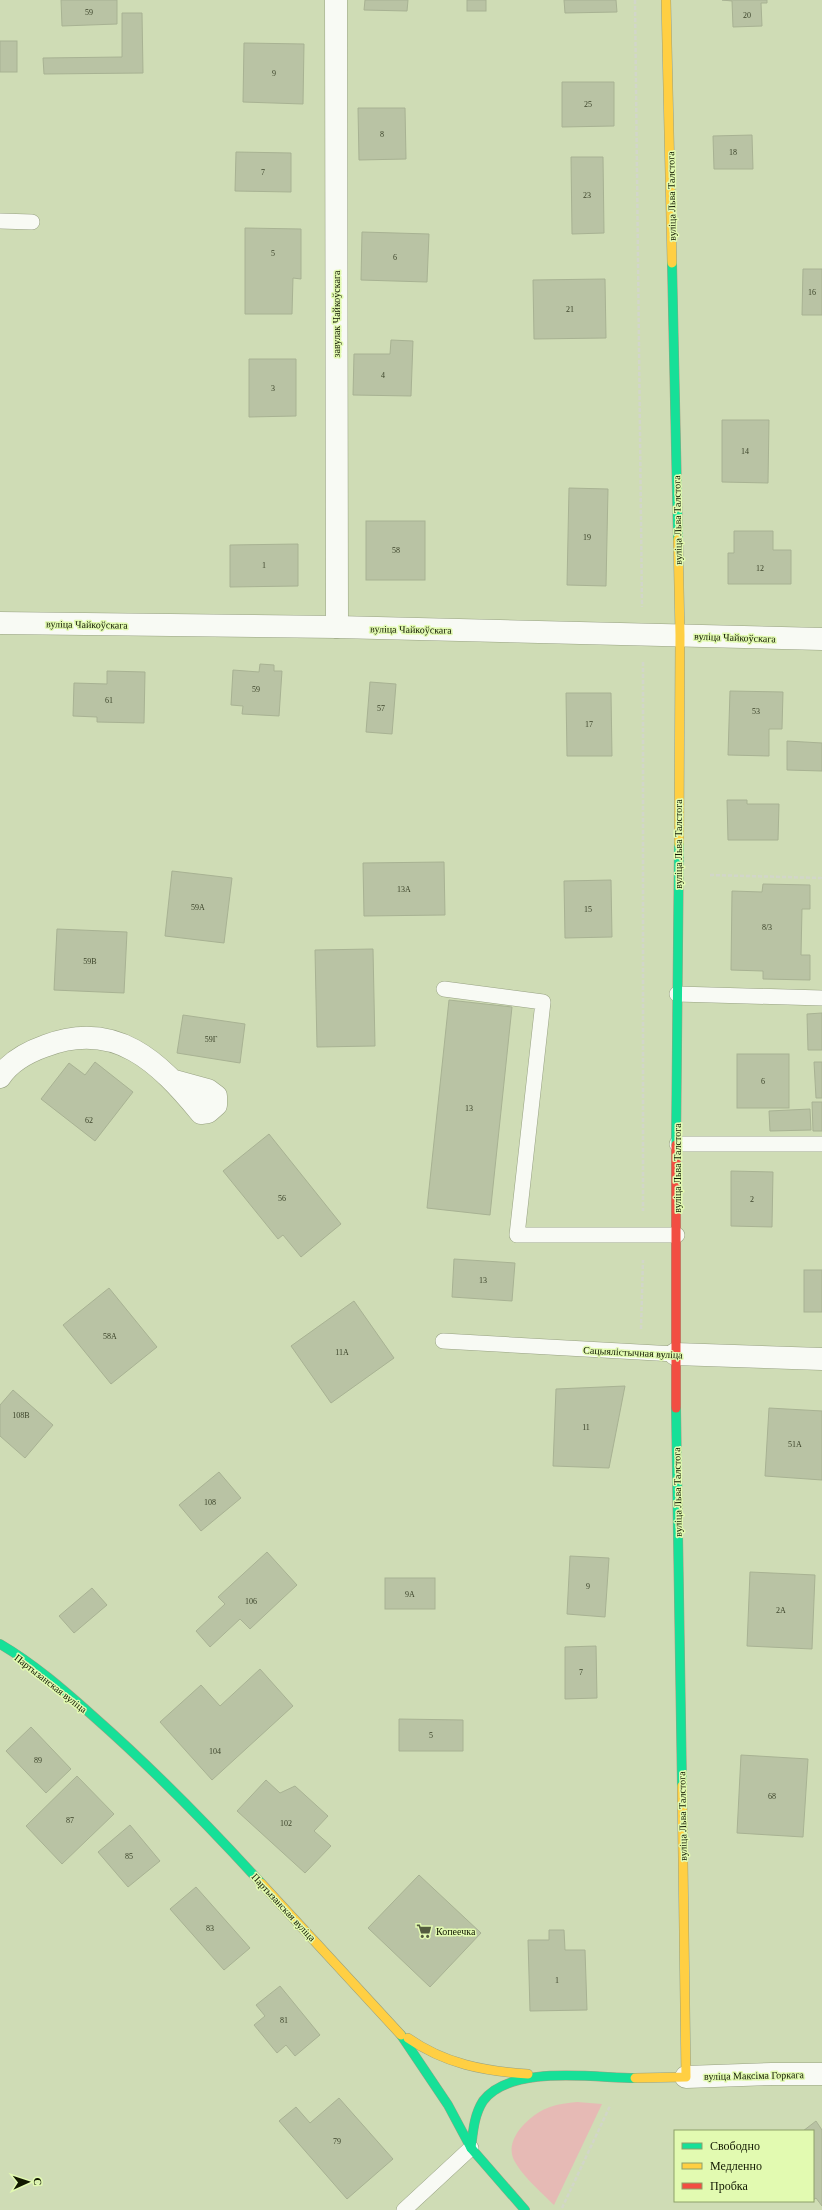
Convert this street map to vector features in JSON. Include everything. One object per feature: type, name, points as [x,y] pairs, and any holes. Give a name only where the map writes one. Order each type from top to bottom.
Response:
[{"type":"main road","name":"вуліца Льва Талстога","points":[[666,0],[680,635],[677,994],[678,1144],[675,1354],[686,2077]]},
{"type":"main road","name":"Партызанская вуліца","points":[[0,1644],[20,1656],[61,1688],[142,1760],[232,1851],[396,2028],[448,2105],[471,2148],[525,2210]]},
{"type":"main road","points":[[396,2028],[418,2046],[446,2060],[485,2070],[545,2076],[612,2078],[686,2077]]},
{"type":"main road","points":[[471,2148],[475,2118],[489,2095],[498,2089],[513,2083],[545,2076]]},
{"type":"street","name":"завулак Чайкоўскага","points":[[336,0],[337,627]]},
{"type":"street","name":"вуліца Чайкоўскага","points":[[0,623],[337,627],[822,639]]},
{"type":"street","points":[[0,1077],[16,1061],[33,1050],[55,1042],[76,1037],[109,1041],[131,1049],[155,1062],[175,1081]]},
{"type":"street","name":"Сацыялістычная вуліца","points":[[675,1354],[822,1359]]},
{"type":"street","name":"вуліца Максіма Горкага","points":[[686,2077],[822,2074]]},
{"type":"lane","points":[[0,221],[32,222]]},
{"type":"lane","points":[[444,989],[543,1002],[517,1235],[677,1235]]},
{"type":"lane","points":[[677,994],[822,998]]},
{"type":"lane","points":[[678,1144],[822,1144]]},
{"type":"lane","name":"Сацыялістычная вуліца","points":[[443,1341],[675,1354]]},
{"type":"lane","points":[[404,2210],[471,2148]]},
{"type":"path","points":[[635,0],[643,634],[643,1234],[641,1353]]},
{"type":"path","points":[[710,875],[821,878],[822,880]]},
{"type":"path","points":[[562,2208],[611,2104]]},
{"type":"shaded area","points":[[577,2102],[602,2104],[554,2205],[516,2164],[513,2158],[513,2142],[516,2134],[528,2120],[543,2110],[553,2106]]},
{"type":"building","points":[[61,0],[117,0],[117,24],[62,26]]},
{"type":"building","points":[[365,0],[408,0],[407,11],[364,10]]},
{"type":"building","points":[[467,0],[486,0],[486,11],[467,11]]},
{"type":"building","points":[[564,0],[616,0],[617,12],[565,13]]},
{"type":"building","points":[[722,0],[767,0],[767,3],[761,3],[762,26],[733,27],[732,1]]},
{"type":"building","points":[[122,13],[142,13],[143,73],[44,74],[43,58],[122,57]]},
{"type":"building","points":[[0,41],[17,41],[17,72],[0,72]]},
{"type":"building","points":[[244,43],[304,44],[303,104],[243,102]]},
{"type":"building","points":[[562,82],[614,82],[614,126],[562,127]]},
{"type":"building","points":[[358,108],[405,108],[406,159],[359,160]]},
{"type":"building","points":[[752,135],[753,169],[714,169],[713,136]]},
{"type":"building","points":[[236,152],[291,153],[291,192],[235,191]]},
{"type":"building","points":[[571,157],[603,157],[604,233],[572,234]]},
{"type":"building","points":[[245,228],[301,229],[301,279],[293,278],[292,314],[245,314]]},
{"type":"building","points":[[362,232],[429,234],[427,282],[361,280]]},
{"type":"building","points":[[803,269],[822,269],[822,315],[802,315]]},
{"type":"building","points":[[605,279],[606,338],[534,339],[533,280]]},
{"type":"building","points":[[391,340],[413,341],[411,396],[353,395],[354,354],[390,354]]},
{"type":"building","points":[[249,359],[296,359],[296,416],[249,417]]},
{"type":"building","points":[[722,420],[769,420],[768,483],[722,482]]},
{"type":"building","points":[[569,488],[608,489],[606,586],[567,585]]},
{"type":"building","points":[[366,521],[425,521],[425,580],[366,580]]},
{"type":"building","points":[[734,531],[773,531],[773,550],[791,550],[791,584],[728,584],[728,553],[734,553]]},
{"type":"building","points":[[298,544],[298,586],[230,587],[230,545]]},
{"type":"building","points":[[260,664],[274,665],[274,671],[282,671],[279,716],[242,714],[243,706],[231,705],[233,670],[259,672]]},
{"type":"building","points":[[107,671],[145,672],[144,723],[97,722],[97,717],[73,716],[74,683],[107,684]]},
{"type":"building","points":[[370,682],[396,684],[392,734],[366,732]]},
{"type":"building","points":[[730,691],[783,692],[782,729],[769,729],[769,756],[728,755]]},
{"type":"building","points":[[566,693],[611,693],[612,756],[567,756]]},
{"type":"building","points":[[787,741],[822,743],[822,771],[787,770]]},
{"type":"building","points":[[727,800],[747,800],[747,804],[779,804],[778,840],[728,840]]},
{"type":"building","points":[[444,862],[445,915],[364,916],[363,863]]},
{"type":"building","points":[[172,871],[232,878],[224,943],[165,936]]},
{"type":"building","points":[[611,880],[612,937],[565,938],[564,881]]},
{"type":"building","points":[[763,884],[810,885],[810,909],[802,909],[801,955],[810,955],[810,980],[763,979],[763,971],[731,970],[732,891],[762,892]]},
{"type":"building","points":[[57,929],[127,932],[124,993],[54,990]]},
{"type":"building","points":[[373,949],[375,1046],[317,1047],[315,950]]},
{"type":"building","points":[[449,1000],[512,1007],[490,1215],[427,1208]]},
{"type":"building","points":[[822,1013],[822,1050],[808,1050],[807,1014]]},
{"type":"building","points":[[183,1015],[245,1024],[240,1063],[177,1053]]},
{"type":"building","points":[[737,1054],[789,1054],[789,1108],[737,1108]]},
{"type":"building","points":[[95,1062],[133,1092],[95,1141],[41,1099],[69,1063],[85,1075]]},
{"type":"building","points":[[814,1062],[822,1062],[822,1098],[816,1098]]},
{"type":"building","points":[[812,1102],[822,1102],[822,1131],[813,1131]]},
{"type":"building","points":[[810,1109],[811,1130],[770,1131],[769,1111]]},
{"type":"building","points":[[269,1134],[341,1224],[301,1257],[283,1235],[278,1239],[223,1171]]},
{"type":"building","points":[[731,1171],[773,1172],[772,1227],[731,1226]]},
{"type":"building","points":[[454,1259],[515,1263],[512,1301],[452,1297]]},
{"type":"building","points":[[804,1270],[822,1270],[822,1312],[804,1312]]},
{"type":"building","points":[[109,1288],[157,1347],[111,1384],[63,1325]]},
{"type":"building","points":[[354,1301],[394,1358],[331,1403],[291,1346]]},
{"type":"building","points":[[625,1386],[609,1468],[553,1466],[556,1389]]},
{"type":"building","points":[[13,1390],[53,1425],[25,1458],[0,1436],[0,1405]]},
{"type":"building","points":[[769,1408],[822,1411],[822,1480],[765,1476]]},
{"type":"building","points":[[219,1472],[241,1498],[201,1531],[179,1505]]},
{"type":"building","points":[[267,1552],[297,1585],[250,1629],[240,1619],[210,1647],[196,1631],[225,1604],[218,1597]]},
{"type":"building","points":[[570,1556],[609,1558],[605,1617],[567,1614]]},
{"type":"building","points":[[750,1572],[815,1575],[812,1649],[747,1646]]},
{"type":"building","points":[[385,1578],[435,1578],[435,1609],[385,1609]]},
{"type":"building","points":[[92,1588],[107,1605],[74,1633],[59,1616]]},
{"type":"building","points":[[596,1646],[597,1698],[565,1699],[565,1647]]},
{"type":"building","points":[[260,1669],[293,1706],[212,1780],[160,1722],[201,1685],[220,1706]]},
{"type":"building","points":[[399,1719],[463,1720],[463,1751],[399,1751]]},
{"type":"building","points":[[31,1727],[71,1769],[46,1793],[6,1751]]},
{"type":"building","points":[[741,1755],[808,1759],[803,1837],[737,1833]]},
{"type":"building","points":[[77,1776],[114,1814],[62,1864],[26,1826]]},
{"type":"building","points":[[266,1780],[280,1793],[295,1786],[328,1816],[314,1831],[331,1846],[305,1873],[237,1811]]},
{"type":"building","points":[[130,1825],[160,1861],[128,1887],[98,1852]]},
{"type":"building","name":"Копеечка","points":[[419,1875],[481,1933],[430,1987],[368,1928]]},
{"type":"building","points":[[196,1887],[250,1948],[224,1970],[170,1909]]},
{"type":"building","points":[[549,1930],[564,1930],[565,1950],[585,1950],[587,2010],[530,2011],[528,1940],[549,1940]]},
{"type":"building","points":[[280,1986],[320,2035],[295,2056],[286,2045],[277,2053],[254,2025],[265,2016],[256,2005]]},
{"type":"building","points":[[339,2098],[393,2159],[347,2199],[279,2121],[296,2107],[310,2123]]},
{"type":"building","points":[[816,2121],[822,2130],[822,2206],[816,2198],[814,2199],[814,2130],[804,2130]]},
{"type":"traffic: fast","points":[[672,263],[678,539]]},
{"type":"traffic: fast","points":[[676,1145],[679,844]]},
{"type":"traffic: fast","points":[[676,1408],[682,1786]]},
{"type":"traffic: fast","points":[[0,1644],[25,1660],[48,1678],[137,1756],[221,1840],[261,1883]]},
{"type":"traffic: fast","points":[[401,2035],[448,2105],[471,2148],[525,2210]]},
{"type":"traffic: fast","points":[[471,2148],[473,2130],[480,2106],[483,2101],[496,2089],[513,2082],[532,2077],[576,2076],[635,2078]]},
{"type":"traffic: slow","points":[[666,0],[672,263]]},
{"type":"traffic: slow","points":[[678,539],[680,635],[679,844]]},
{"type":"traffic: slow","points":[[635,2078],[686,2077],[682,1786]]},
{"type":"traffic: slow","points":[[261,1883],[401,2035]]},
{"type":"traffic: slow","points":[[408,2038],[436,2054],[465,2065],[496,2071],[528,2074]]},
{"type":"traffic: jam","points":[[676,1145],[676,1408]]},
{"type":"place","name":"Копеечка","points":[[424,1931]]}]
